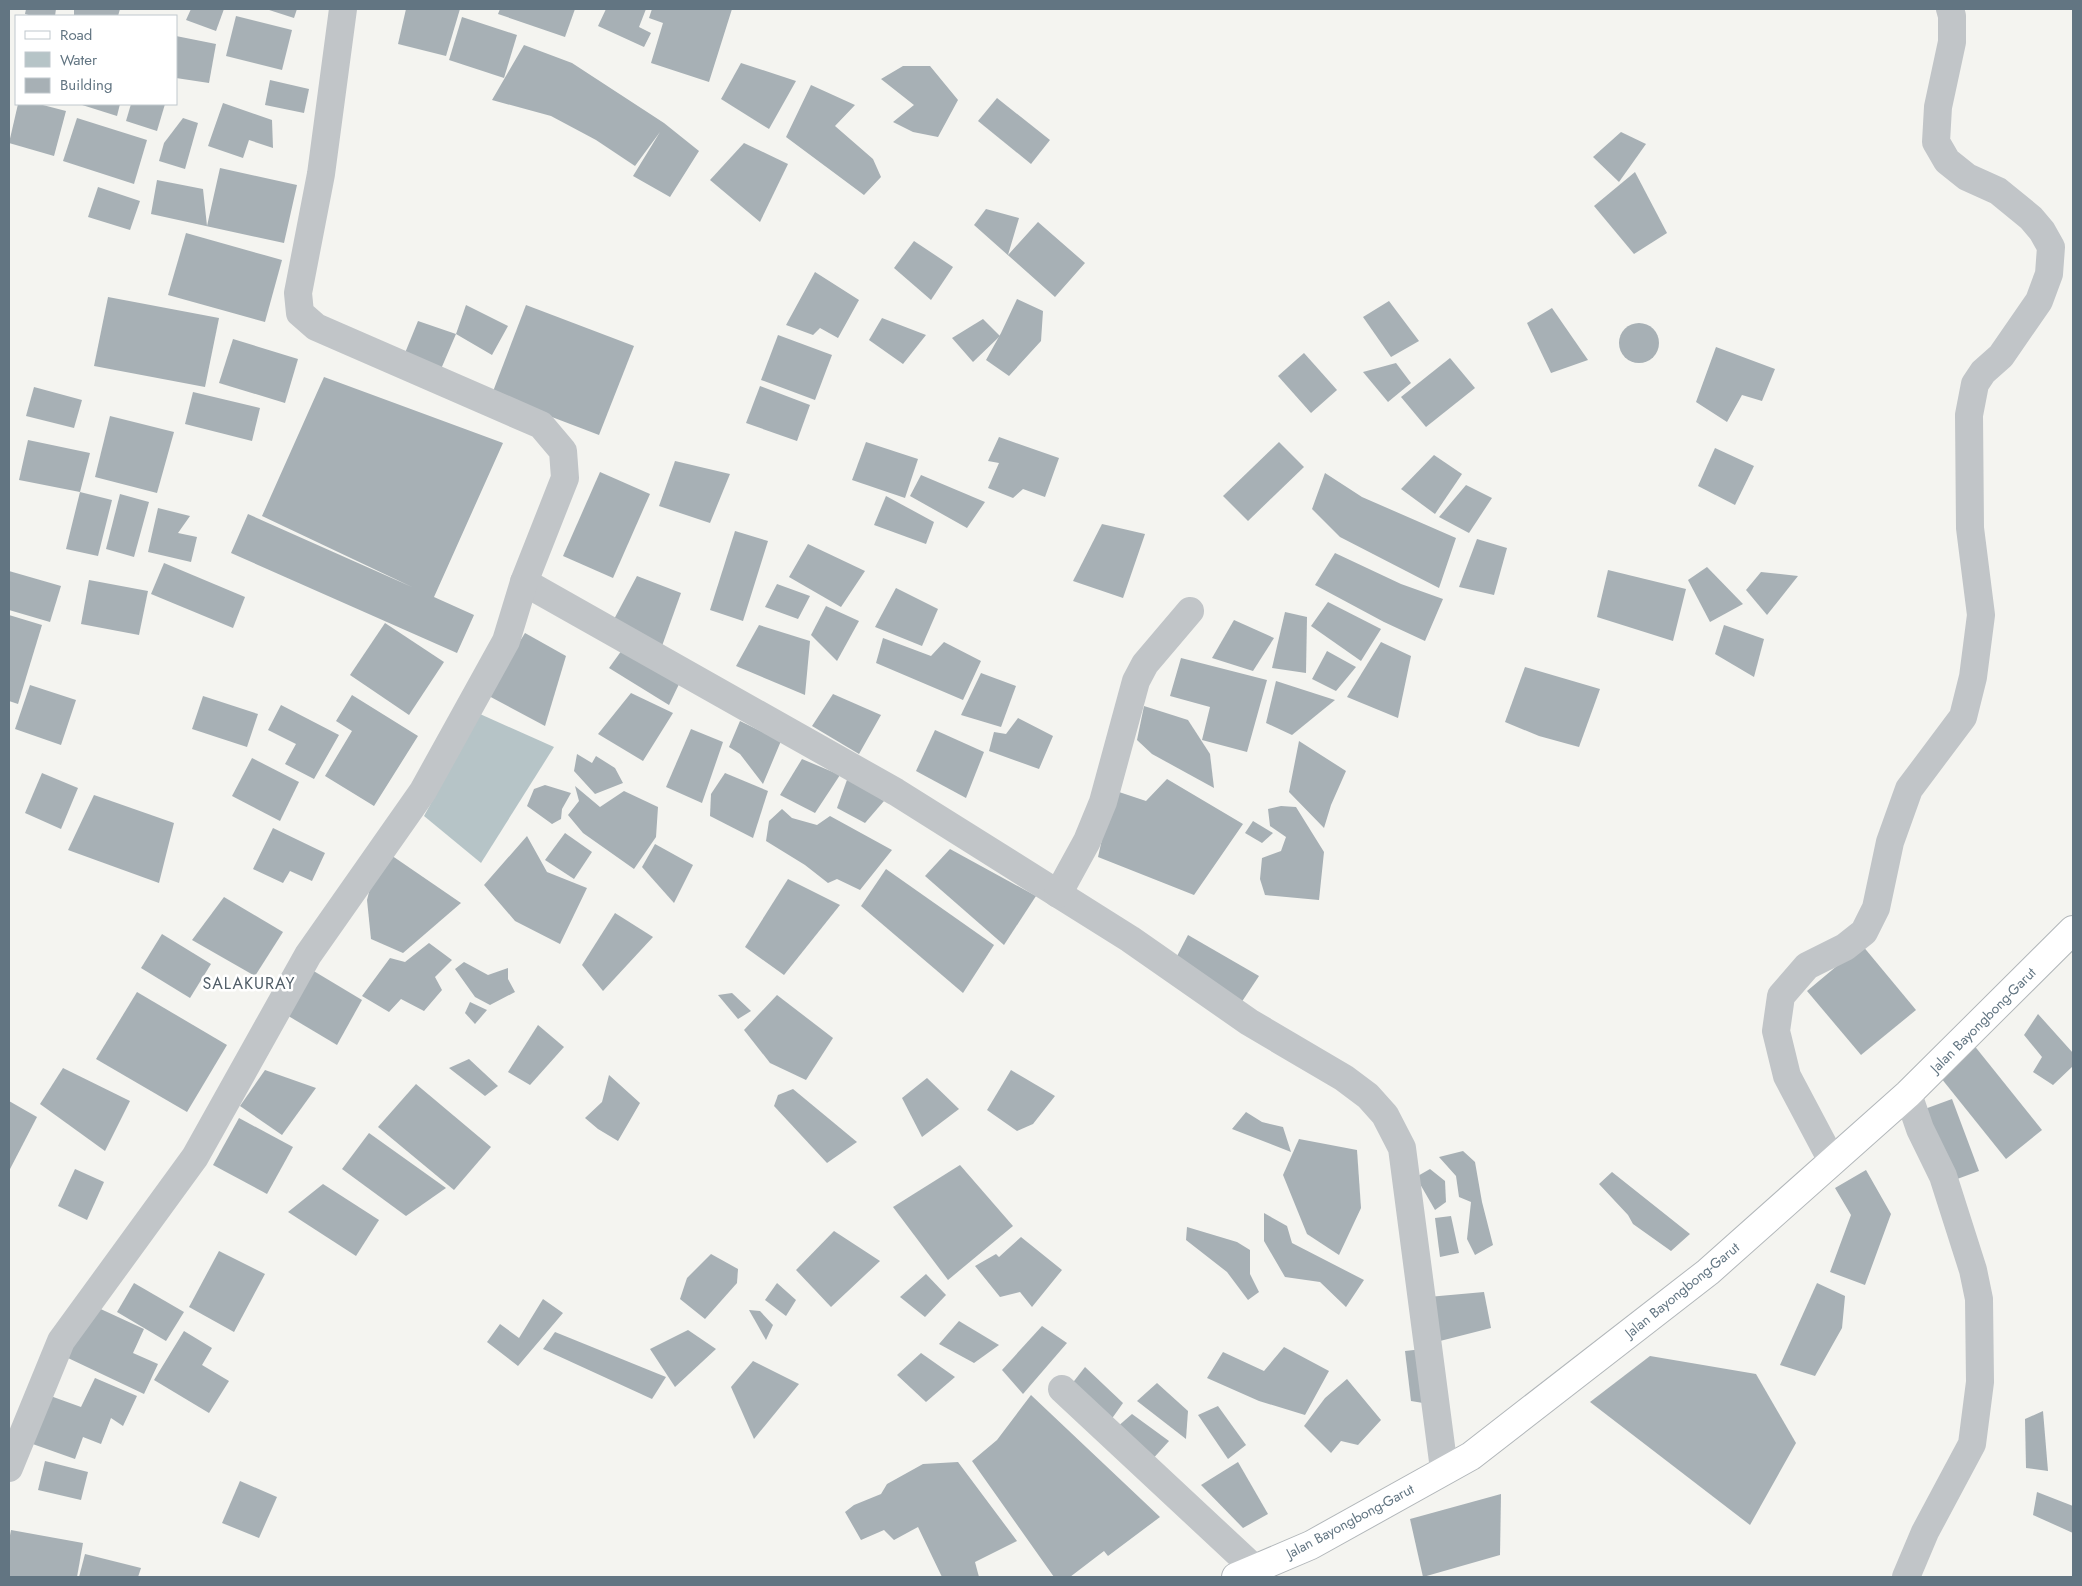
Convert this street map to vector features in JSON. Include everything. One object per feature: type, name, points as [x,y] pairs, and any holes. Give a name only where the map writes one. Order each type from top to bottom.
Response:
[{"type":"main road","name":"Jalan Bayongbong-Garut","points":[[1246,1573],[1311,1545],[1444,1469],[1471,1456],[1708,1272],[1908,1094],[2073,930]]},
{"type":"street","points":[[9,1468],[61,1341],[195,1157],[308,955],[424,791],[506,641],[524,582],[565,478],[563,451],[541,425],[316,327],[300,313],[298,293],[321,174],[343,9]]},
{"type":"street","points":[[1832,1161],[1787,1076],[1776,1031],[1781,996],[1806,966],[1845,947],[1864,932],[1876,908],[1890,842],[1909,789],[1963,717],[1972,677],[1981,615],[1970,528],[1969,415],[1976,384],[1983,372],[2001,356],[2039,301],[2049,274],[2051,247],[2042,231],[2031,218],[1998,192],[1967,177],[1947,161],[1936,142],[1938,107],[1952,42],[1952,16],[1950,9]]},
{"type":"street","points":[[524,582],[896,792],[1130,939],[1249,1022],[1344,1078],[1368,1096],[1385,1115],[1402,1148],[1407,1174],[1444,1469]]},
{"type":"street","points":[[1058,894],[1087,841],[1103,802],[1136,681],[1145,664],[1190,611]]},
{"type":"street","points":[[1906,1577],[1925,1532],[1972,1444],[1980,1382],[1979,1299],[1973,1270],[1943,1176],[1920,1129],[1908,1094]]},
{"type":"street","points":[[1062,1389],[1246,1573]]},
{"type":"water","points":[[480,714],[554,747],[481,863],[424,816]]},
{"type":"building","points":[[26,9],[56,9],[55,15],[25,14]]},
{"type":"building","points":[[74,9],[120,9],[118,15],[74,15]]},
{"type":"building","points":[[191,9],[224,9],[216,31],[186,20]]},
{"type":"building","points":[[266,9],[297,9],[294,18]]},
{"type":"building","points":[[406,9],[460,9],[446,56],[398,44]]},
{"type":"building","points":[[500,9],[575,9],[565,37],[498,14]]},
{"type":"building","points":[[606,9],[646,9],[639,27],[651,33],[644,47],[598,26]]},
{"type":"building","points":[[652,9],[732,9],[709,82],[651,63],[663,23],[649,18]]},
{"type":"building","points":[[236,16],[292,30],[282,70],[226,56]]},
{"type":"building","points":[[462,17],[517,35],[504,78],[449,60]]},
{"type":"building","points":[[178,36],[216,44],[209,83],[178,78]]},
{"type":"building","points":[[524,45],[572,63],[664,123],[699,151],[670,197],[633,176],[660,132],[635,166],[596,140],[551,116],[492,100]]},
{"type":"building","points":[[741,63],[796,81],[769,129],[721,99]]},
{"type":"building","points":[[903,66],[930,66],[958,100],[938,137],[913,132],[893,122],[914,105],[881,79]]},
{"type":"building","points":[[270,80],[309,89],[304,113],[265,105]]},
{"type":"building","points":[[811,85],[855,105],[835,126],[873,159],[881,177],[864,195],[786,137]]},
{"type":"building","points":[[997,98],[1050,140],[1031,164],[978,121]]},
{"type":"building","points":[[223,103],[272,120],[273,148],[249,140],[243,158],[208,146]]},
{"type":"building","points":[[18,105],[43,105],[66,111],[54,156],[9,143]]},
{"type":"building","points":[[82,105],[120,105],[117,116]]},
{"type":"building","points":[[131,105],[165,105],[157,131],[126,121]]},
{"type":"building","points":[[77,118],[147,140],[134,184],[63,161]]},
{"type":"building","points":[[183,118],[198,123],[185,169],[159,161],[164,143]]},
{"type":"building","points":[[1621,132],[1646,144],[1619,182],[1593,157]]},
{"type":"building","points":[[744,143],[788,164],[760,222],[710,180]]},
{"type":"building","points":[[220,168],[297,185],[284,243],[151,214],[157,180],[203,189],[207,226]]},
{"type":"building","points":[[1635,172],[1667,233],[1634,254],[1594,206]]},
{"type":"building","points":[[98,187],[140,201],[130,230],[88,217]]},
{"type":"building","points":[[986,209],[1019,218],[1008,255],[1038,222],[1085,263],[1055,297],[974,225]]},
{"type":"building","points":[[186,233],[282,260],[265,322],[168,295]]},
{"type":"building","points":[[914,241],[953,267],[931,300],[894,268]]},
{"type":"building","points":[[815,272],[859,300],[838,338],[820,328],[813,335],[786,325]]},
{"type":"building","points":[[108,297],[219,318],[205,387],[94,366]]},
{"type":"building","points":[[1017,299],[1043,311],[1041,341],[1009,376],[986,360]]},
{"type":"building","points":[[1389,301],[1419,341],[1391,357],[1363,317]]},
{"type":"building","points":[[466,305],[508,326],[492,355],[456,334]]},
{"type":"building","points":[[526,305],[634,346],[599,435],[492,394]]},
{"type":"building","points":[[1552,308],[1588,360],[1551,373],[1527,323]]},
{"type":"building","points":[[882,318],[926,335],[903,364],[869,340]]},
{"type":"building","points":[[983,319],[1000,336],[973,362],[952,338]]},
{"type":"building","points":[[418,321],[456,334],[441,369],[405,353]]},
{"type":"building","points":[[1643,323],[1650,326],[1656,332],[1659,343],[1658,351],[1650,360],[1643,363],[1635,363],[1628,360],[1620,351],[1619,339],[1622,332],[1631,324]]},
{"type":"building","points":[[778,335],[832,355],[815,400],[761,380]]},
{"type":"building","points":[[233,339],[298,359],[285,403],[219,383]]},
{"type":"building","points":[[1716,347],[1775,369],[1762,401],[1742,395],[1727,422],[1696,402]]},
{"type":"building","points":[[1304,353],[1337,390],[1311,413],[1278,376]]},
{"type":"building","points":[[1450,358],[1475,388],[1426,427],[1401,397]]},
{"type":"building","points":[[1396,363],[1411,383],[1388,402],[1363,372]]},
{"type":"building","points":[[324,377],[503,443],[434,597],[474,615],[457,653],[231,553],[248,514],[412,587],[262,516]]},
{"type":"building","points":[[760,386],[810,405],[797,441],[746,423]]},
{"type":"building","points":[[34,387],[82,400],[74,428],[26,416]]},
{"type":"building","points":[[193,392],[260,408],[252,441],[185,424]]},
{"type":"building","points":[[110,416],[174,432],[157,493],[95,477]]},
{"type":"building","points":[[999,437],[1059,458],[1045,497],[1023,489],[1013,498],[988,488],[999,463],[988,461]]},
{"type":"building","points":[[28,440],[90,453],[80,492],[19,480]]},
{"type":"building","points":[[866,442],[918,459],[905,498],[852,480]]},
{"type":"building","points":[[1279,442],[1304,467],[1248,521],[1223,496]]},
{"type":"building","points":[[1715,448],[1754,466],[1735,505],[1698,486]]},
{"type":"building","points":[[1434,455],[1462,474],[1435,514],[1401,489]]},
{"type":"building","points":[[675,461],[730,474],[710,523],[659,506]]},
{"type":"building","points":[[600,472],[650,494],[613,578],[563,556]]},
{"type":"building","points":[[1325,473],[1362,497],[1456,538],[1439,588],[1340,537],[1312,509]]},
{"type":"building","points":[[921,475],[985,502],[967,528],[910,496]]},
{"type":"building","points":[[1466,485],[1492,498],[1469,533],[1439,517]]},
{"type":"building","points":[[80,492],[112,500],[98,556],[66,549]]},
{"type":"building","points":[[120,494],[149,502],[134,557],[106,549]]},
{"type":"building","points":[[886,496],[934,522],[926,544],[874,525]]},
{"type":"building","points":[[158,508],[190,516],[178,533],[197,537],[191,562],[148,552]]},
{"type":"building","points":[[1102,524],[1145,534],[1123,598],[1073,581]]},
{"type":"building","points":[[735,531],[768,541],[743,621],[710,610]]},
{"type":"building","points":[[1477,539],[1507,548],[1494,595],[1459,587]]},
{"type":"building","points":[[808,544],[865,571],[841,607],[789,577]]},
{"type":"building","points":[[1335,553],[1401,584],[1443,599],[1425,641],[1384,622],[1315,585]]},
{"type":"building","points":[[164,563],[245,597],[233,628],[151,594]]},
{"type":"building","points":[[1707,567],[1743,604],[1710,622],[1688,580]]},
{"type":"building","points":[[1608,570],[1686,589],[1673,641],[1597,617]]},
{"type":"building","points":[[9,571],[61,586],[50,622],[9,610]]},
{"type":"building","points":[[1761,572],[1798,576],[1767,615],[1746,590]]},
{"type":"building","points":[[637,576],[681,593],[662,646],[612,623]]},
{"type":"building","points":[[89,580],[148,591],[139,635],[81,624]]},
{"type":"building","points":[[777,584],[810,596],[798,619],[765,607]]},
{"type":"building","points":[[896,588],[938,609],[922,646],[875,627]]},
{"type":"building","points":[[1328,602],[1381,629],[1361,661],[1311,626]]},
{"type":"building","points":[[826,606],[859,621],[837,661],[811,635]]},
{"type":"building","points":[[1285,612],[1307,617],[1306,673],[1272,668]]},
{"type":"building","points":[[9,615],[42,625],[18,704],[9,701]]},
{"type":"building","points":[[1234,620],[1274,638],[1253,671],[1212,658]]},
{"type":"building","points":[[385,623],[444,662],[409,715],[350,675]]},
{"type":"building","points":[[759,625],[810,641],[805,695],[736,666]]},
{"type":"building","points":[[1724,625],[1764,639],[1754,677],[1715,654]]},
{"type":"building","points":[[525,633],[566,656],[545,726],[487,695]]},
{"type":"building","points":[[883,638],[931,656],[944,642],[981,661],[963,700],[876,663]]},
{"type":"building","points":[[1381,642],[1411,656],[1398,718],[1347,697]]},
{"type":"building","points":[[622,650],[680,682],[669,705],[609,668]]},
{"type":"building","points":[[1327,651],[1356,667],[1336,691],[1312,679]]},
{"type":"building","points":[[1181,658],[1267,680],[1247,752],[1202,740],[1210,707],[1170,696]]},
{"type":"building","points":[[1525,667],[1600,689],[1579,747],[1539,736],[1505,722]]},
{"type":"building","points":[[981,673],[1016,686],[1001,727],[961,715]]},
{"type":"building","points":[[1276,681],[1335,700],[1292,735],[1266,723]]},
{"type":"building","points":[[30,685],[76,700],[61,745],[15,729]]},
{"type":"building","points":[[631,693],[673,713],[643,761],[598,734]]},
{"type":"building","points":[[833,694],[881,715],[859,754],[812,726]]},
{"type":"building","points":[[352,695],[418,736],[374,806],[325,776],[352,731],[336,721]]},
{"type":"building","points":[[203,696],[258,714],[247,747],[192,729]]},
{"type":"building","points":[[281,705],[339,735],[314,779],[285,764],[296,744],[268,730]]},
{"type":"building","points":[[1144,706],[1188,720],[1210,754],[1214,788],[1152,754],[1137,740]]},
{"type":"building","points":[[1018,718],[1053,736],[1039,769],[989,751],[994,732],[1006,734]]},
{"type":"building","points":[[740,721],[781,741],[763,784],[740,754],[729,747]]},
{"type":"building","points":[[691,729],[723,742],[702,803],[666,787]]},
{"type":"building","points":[[935,730],[984,752],[966,798],[916,771]]},
{"type":"building","points":[[1299,741],[1346,771],[1331,805],[1324,828],[1289,792]]},
{"type":"building","points":[[577,754],[592,763],[596,756],[615,768],[623,783],[595,794],[574,771]]},
{"type":"building","points":[[252,758],[299,782],[280,821],[232,796]]},
{"type":"building","points":[[802,759],[840,775],[815,813],[780,795]]},
{"type":"building","points":[[42,773],[78,788],[61,829],[25,813]]},
{"type":"building","points":[[725,773],[768,791],[753,838],[710,816],[711,794]]},
{"type":"building","points":[[848,777],[884,801],[865,823],[837,808]]},
{"type":"building","points":[[1167,779],[1243,824],[1194,895],[1098,857],[1113,790],[1146,801]]},
{"type":"building","points":[[545,785],[571,793],[562,809],[561,819],[552,824],[527,806],[534,789]]},
{"type":"building","points":[[575,786],[600,807],[624,791],[658,807],[656,837],[634,869],[583,833],[568,815],[579,801]]},
{"type":"building","points":[[94,795],[174,823],[159,883],[68,850]]},
{"type":"building","points":[[1281,806],[1296,807],[1324,852],[1319,900],[1265,895],[1260,879],[1262,858],[1281,851],[1286,837],[1270,826],[1268,809]]},
{"type":"building","points":[[782,809],[792,818],[817,825],[830,816],[892,850],[860,890],[837,879],[828,883],[805,865],[766,841],[769,821]]},
{"type":"building","points":[[1253,821],[1273,833],[1262,843],[1245,833]]},
{"type":"building","points":[[273,828],[325,853],[312,881],[290,871],[283,883],[253,869]]},
{"type":"building","points":[[565,833],[592,852],[574,879],[545,860]]},
{"type":"building","points":[[527,836],[547,872],[587,888],[560,944],[515,921],[484,885]]},
{"type":"building","points":[[655,844],[693,865],[674,903],[642,867]]},
{"type":"building","points":[[950,849],[1036,896],[1004,945],[925,876]]},
{"type":"building","points":[[388,853],[461,903],[403,953],[371,939],[367,900],[372,880]]},
{"type":"building","points":[[886,869],[994,945],[963,993],[861,906]]},
{"type":"building","points":[[788,879],[840,905],[784,975],[745,947]]},
{"type":"building","points":[[224,897],[283,932],[255,976],[192,940]]},
{"type":"building","points":[[615,913],[653,937],[603,991],[582,965]]},
{"type":"building","points":[[162,934],[211,964],[190,998],[141,968]]},
{"type":"building","points":[[1188,935],[1259,976],[1239,1006],[1175,960]]},
{"type":"building","points":[[429,943],[452,960],[435,977],[442,990],[424,1011],[401,999],[389,1012],[362,996],[390,958],[405,962]]},
{"type":"building","points":[[1862,945],[1916,1010],[1861,1055],[1807,991]]},
{"type":"building","points":[[464,962],[488,975],[508,968],[508,979],[515,992],[490,1005],[475,997],[455,969]]},
{"type":"building","points":[[307,967],[362,1000],[337,1045],[280,1011]]},
{"type":"building","points":[[137,992],[227,1045],[187,1112],[96,1059]]},
{"type":"building","points":[[732,993],[751,1011],[738,1019],[718,995]]},
{"type":"building","points":[[777,995],[833,1038],[806,1080],[770,1063],[744,1030]]},
{"type":"building","points":[[470,1002],[487,1010],[475,1024],[465,1013]]},
{"type":"building","points":[[2038,1014],[2073,1053],[2073,1066],[2053,1085],[2033,1072],[2042,1057],[2024,1035]]},
{"type":"building","points":[[538,1025],[564,1047],[530,1085],[508,1072]]},
{"type":"building","points":[[1973,1044],[2042,1130],[2006,1159],[1937,1073]]},
{"type":"building","points":[[469,1059],[498,1086],[485,1096],[449,1068]]},
{"type":"building","points":[[63,1068],[130,1101],[105,1151],[40,1104]]},
{"type":"building","points":[[265,1070],[316,1088],[282,1135],[240,1106]]},
{"type":"building","points":[[1011,1070],[1055,1096],[1033,1124],[1017,1131],[987,1110]]},
{"type":"building","points":[[609,1075],[640,1103],[618,1141],[598,1129],[585,1118],[602,1102]]},
{"type":"building","points":[[927,1078],[959,1109],[922,1137],[902,1098]]},
{"type":"building","points":[[416,1084],[491,1147],[454,1190],[378,1127]]},
{"type":"building","points":[[793,1089],[857,1142],[827,1163],[774,1106],[778,1095]]},
{"type":"building","points":[[1952,1099],[1979,1171],[1949,1182],[1922,1110]]},
{"type":"building","points":[[9,1101],[37,1117],[9,1171]]},
{"type":"building","points":[[1246,1112],[1262,1122],[1283,1127],[1291,1152],[1232,1129]]},
{"type":"building","points":[[239,1118],[293,1147],[267,1194],[213,1165]]},
{"type":"building","points":[[369,1133],[446,1188],[406,1216],[342,1169]]},
{"type":"building","points":[[1299,1139],[1357,1150],[1361,1208],[1339,1255],[1307,1234],[1283,1175]]},
{"type":"building","points":[[1463,1151],[1475,1162],[1482,1202],[1493,1245],[1475,1255],[1467,1239],[1471,1202],[1459,1197],[1456,1176],[1439,1157]]},
{"type":"building","points":[[960,1165],[1013,1226],[948,1280],[893,1207]]},
{"type":"building","points":[[75,1169],[104,1182],[87,1220],[58,1206]]},
{"type":"building","points":[[1430,1169],[1445,1181],[1446,1202],[1435,1210],[1416,1177]]},
{"type":"building","points":[[1866,1170],[1891,1214],[1865,1285],[1830,1272],[1851,1215],[1835,1188]]},
{"type":"building","points":[[1612,1172],[1690,1234],[1671,1251],[1633,1224],[1628,1215],[1599,1184]]},
{"type":"building","points":[[323,1184],[379,1220],[356,1256],[288,1212]]},
{"type":"building","points":[[1264,1213],[1287,1226],[1292,1243],[1364,1280],[1346,1307],[1320,1282],[1285,1277],[1264,1241]]},
{"type":"building","points":[[1451,1216],[1459,1253],[1440,1257],[1435,1218]]},
{"type":"building","points":[[1187,1227],[1237,1242],[1250,1250],[1250,1274],[1259,1292],[1248,1300],[1227,1272],[1186,1240]]},
{"type":"building","points":[[834,1231],[880,1261],[831,1307],[796,1270]]},
{"type":"building","points":[[1021,1237],[1062,1270],[1032,1307],[1020,1292],[1000,1297],[975,1266],[996,1254],[999,1257]]},
{"type":"building","points":[[219,1251],[265,1274],[234,1332],[189,1307]]},
{"type":"building","points":[[711,1254],[738,1269],[737,1283],[705,1319],[680,1299],[687,1278]]},
{"type":"building","points":[[926,1274],[946,1295],[925,1317],[900,1297]]},
{"type":"building","points":[[134,1283],[184,1312],[166,1341],[117,1312]]},
{"type":"building","points":[[777,1283],[796,1300],[786,1316],[765,1300]]},
{"type":"building","points":[[1817,1283],[1845,1296],[1842,1328],[1815,1376],[1780,1365]]},
{"type":"building","points":[[1484,1292],[1491,1328],[1440,1341],[1428,1297]]},
{"type":"building","points":[[543,1299],[563,1313],[518,1366],[487,1342],[500,1324],[519,1338]]},
{"type":"building","points":[[92,1305],[144,1329],[133,1353],[158,1364],[144,1394],[68,1358]]},
{"type":"building","points":[[749,1310],[760,1311],[773,1325],[766,1340]]},
{"type":"building","points":[[959,1321],[999,1345],[974,1363],[939,1344]]},
{"type":"building","points":[[1042,1326],[1067,1343],[1023,1394],[1002,1370]]},
{"type":"building","points":[[688,1330],[716,1349],[675,1387],[650,1349]]},
{"type":"building","points":[[184,1331],[212,1348],[202,1365],[229,1381],[209,1413],[154,1380]]},
{"type":"building","points":[[555,1332],[666,1377],[652,1399],[543,1349]]},
{"type":"building","points":[[1284,1347],[1329,1371],[1305,1415],[1259,1401],[1207,1378],[1223,1352],[1264,1371]]},
{"type":"building","points":[[1423,1349],[1429,1404],[1411,1401],[1405,1351]]},
{"type":"building","points":[[921,1353],[955,1377],[926,1402],[897,1375]]},
{"type":"building","points":[[1650,1356],[1756,1374],[1796,1443],[1750,1525],[1590,1402]]},
{"type":"building","points":[[753,1361],[799,1384],[754,1439],[731,1387]]},
{"type":"building","points":[[1085,1367],[1123,1403],[1108,1424],[1071,1385]]},
{"type":"building","points":[[95,1378],[137,1396],[123,1426],[111,1418],[101,1444],[83,1437],[75,1459],[27,1442],[45,1394],[81,1407]]},
{"type":"building","points":[[1347,1379],[1381,1420],[1358,1445],[1341,1441],[1331,1453],[1304,1426],[1325,1398]]},
{"type":"building","points":[[1157,1383],[1188,1411],[1186,1439],[1137,1401]]},
{"type":"building","points":[[1031,1395],[1160,1517],[1108,1556],[1104,1551],[1070,1577],[1054,1577],[972,1461],[997,1440]]},
{"type":"building","points":[[1218,1406],[1246,1445],[1228,1459],[1198,1415]]},
{"type":"building","points":[[2043,1411],[2048,1471],[2026,1468],[2025,1419]]},
{"type":"building","points":[[1132,1414],[1169,1441],[1150,1462],[1116,1428]]},
{"type":"building","points":[[45,1461],[88,1472],[81,1500],[38,1490]]},
{"type":"building","points":[[958,1462],[1017,1541],[975,1562],[979,1577],[942,1577],[918,1527],[894,1540],[884,1530],[861,1540],[845,1512],[854,1505],[881,1494],[887,1484],[923,1464]]},
{"type":"building","points":[[1238,1462],[1268,1514],[1243,1528],[1201,1485]]},
{"type":"building","points":[[240,1481],[277,1497],[259,1538],[222,1523]]},
{"type":"building","points":[[2037,1492],[2073,1506],[2073,1533],[2033,1515]]},
{"type":"building","points":[[1501,1494],[1500,1555],[1423,1577],[1410,1519]]},
{"type":"building","points":[[11,1530],[83,1543],[77,1577],[9,1577],[9,1541]]},
{"type":"building","points":[[85,1554],[141,1568],[138,1577],[79,1577]]},
{"type":"district","name":"SALAKURAY","points":[[249,983]]}]
